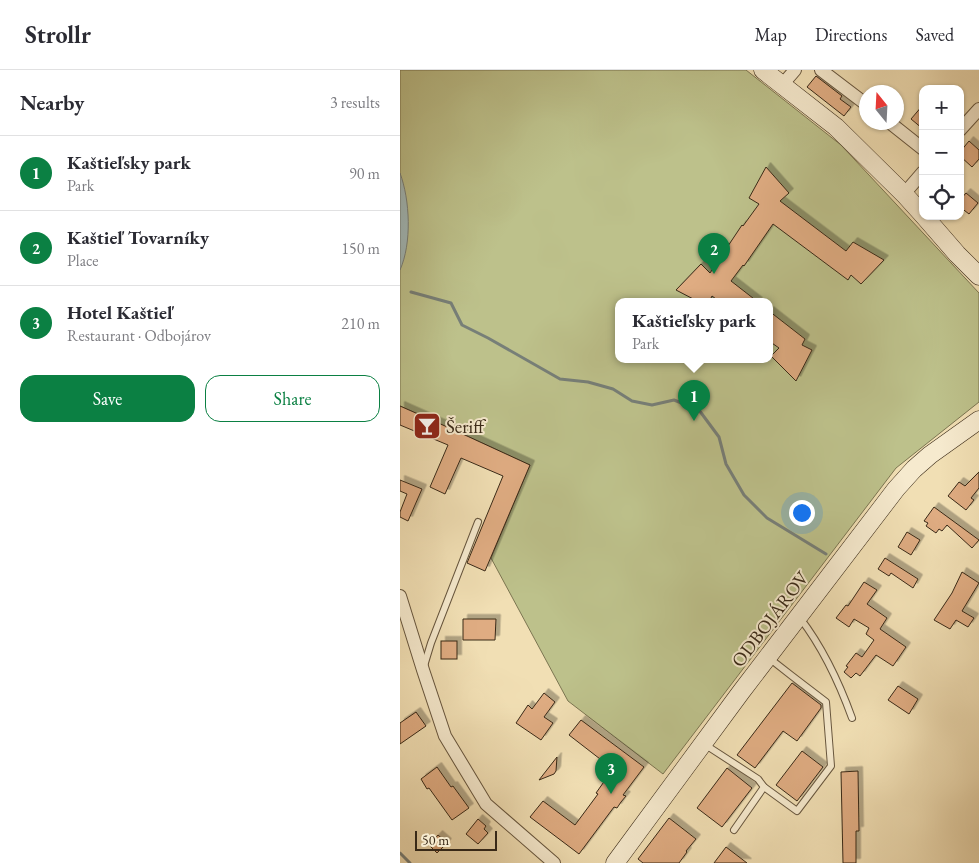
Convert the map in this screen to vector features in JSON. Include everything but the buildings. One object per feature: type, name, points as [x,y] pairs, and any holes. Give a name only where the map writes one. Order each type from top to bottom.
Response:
[{"type":"main road","points":[[763,70],[836,127],[919,211]]},
{"type":"main road","points":[[927,220],[979,276]]},
{"type":"main road","name":"ODBOJÁROV","points":[[615,863],[896,489],[930,455],[979,420]]},
{"type":"street","points":[[782,85],[795,70]]},
{"type":"street","points":[[824,71],[859,99]]},
{"type":"street","points":[[964,126],[979,109]]},
{"type":"street","points":[[898,130],[919,146]]},
{"type":"street","points":[[904,194],[920,175]]},
{"type":"street","points":[[400,596],[445,736],[486,804],[554,863]]},
{"type":"lane","points":[[423,670],[431,643],[478,522]]},
{"type":"lane","points":[[799,617],[818,644],[828,663],[852,718]]},
{"type":"lane","points":[[703,744],[758,779],[764,787],[797,811],[832,766],[826,702],[768,657]]},
{"type":"lane","points":[[734,830],[764,787]]},
{"type":"green space","points":[[400,70],[746,70],[841,145],[979,293],[979,402],[896,468],[663,774],[568,701],[491,558],[530,465],[400,406]]},
{"type":"water","points":[[400,173],[408,208],[408,235],[400,270]]},
{"type":"waterway","points":[[411,292],[451,303],[462,325],[560,379],[588,382],[613,389],[632,401],[652,405],[674,400],[699,410],[719,437],[726,464],[744,495],[767,518],[826,554]]},
{"type":"waterway","points":[[400,853],[410,863]]},
{"type":"place","name":"Kaštieľ Tovarníky","points":[[714,274]]},
{"type":"place","name":"Kaštieľsky park","points":[[694,421]]},
{"type":"place","name":"Šeriff","points":[[427,426]]},
{"type":"place","name":"Hotel Kaštieľ","points":[[611,794]]}]
